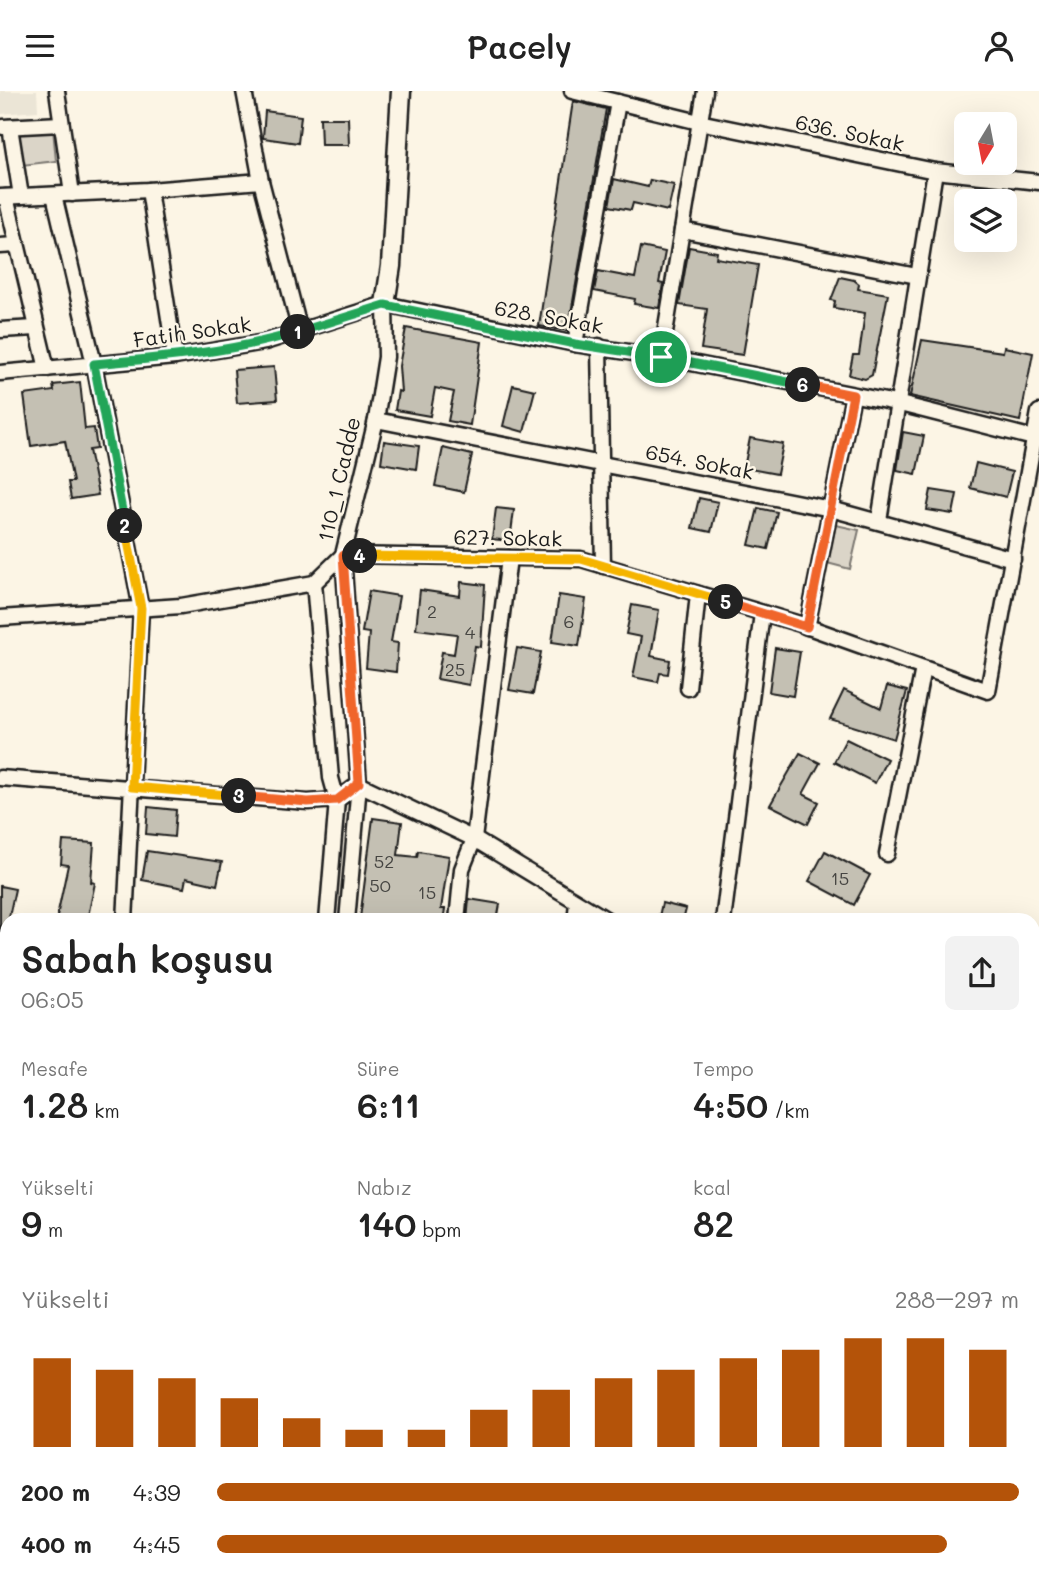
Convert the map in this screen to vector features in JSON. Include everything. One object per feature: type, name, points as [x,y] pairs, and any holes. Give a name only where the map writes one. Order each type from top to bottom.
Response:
[{"type":"street","points":[[57,91],[72,194]]},
{"type":"street","points":[[244,91],[261,181],[300,331]]},
{"type":"street","name":"110_1 Cadde","points":[[348,913],[359,783],[343,555],[376,420],[386,357],[385,305],[391,265],[401,91]]},
{"type":"street","name":"636. Sokak","points":[[572,91],[699,122],[935,171],[1039,182]]},
{"type":"street","points":[[661,357],[705,91]]},
{"type":"street","points":[[575,344],[618,102]]},
{"type":"street","points":[[47,369],[16,245],[9,197],[5,127],[61,124]]},
{"type":"street","points":[[878,521],[935,171]]},
{"type":"street","points":[[9,197],[261,181]]},
{"type":"street","points":[[149,190],[175,356]]},
{"type":"street","points":[[54,195],[94,364],[141,608],[125,913]]},
{"type":"street","points":[[682,230],[917,276]]},
{"type":"street","points":[[0,246],[16,245]]},
{"type":"street","name":"Fatih Sokak","points":[[0,373],[175,356],[265,342],[385,305]]},
{"type":"street","name":"628. Sokak","points":[[385,305],[575,344],[661,357],[896,403],[1034,438]]},
{"type":"street","points":[[0,330],[36,328]]},
{"type":"street","points":[[599,346],[603,566]]},
{"type":"street","points":[[807,627],[853,395]]},
{"type":"street","points":[[1013,559],[1039,412]]},
{"type":"street","name":"654. Sokak","points":[[376,420],[831,509],[1013,559]]},
{"type":"street","points":[[0,618],[181,606],[314,583],[343,555]]},
{"type":"street","name":"627. Sokak","points":[[343,555],[581,559],[807,627],[988,691],[1013,559]]},
{"type":"street","points":[[458,913],[462,869],[474,839],[509,558]]},
{"type":"street","points":[[314,583],[331,778],[337,800],[328,913]]},
{"type":"street","points":[[688,688],[698,594]]},
{"type":"street","points":[[724,913],[762,613]]},
{"type":"street","points":[[887,854],[923,668]]},
{"type":"street","points":[[0,778],[308,802],[337,800],[359,783],[474,839],[595,913]]},
{"type":"street","points":[[576,913],[577,903]]},
{"type":"shaded area","points":[[0,91],[37,91],[38,111],[0,114]]},
{"type":"shaded area","points":[[53,129],[56,161],[22,165],[18,133]]},
{"type":"shaded area","points":[[836,525],[859,530],[850,569],[827,563]]},
{"type":"building","points":[[573,101],[606,109],[568,331],[539,326]]},
{"type":"building","points":[[265,111],[301,116],[298,143],[263,138]]},
{"type":"building","points":[[320,118],[348,118],[349,145],[321,145]]},
{"type":"building","points":[[614,179],[648,187],[650,180],[674,185],[668,211],[633,203],[631,210],[609,206]]},
{"type":"building","points":[[641,247],[665,252],[659,283],[663,284],[659,308],[634,304],[635,299],[594,291],[598,271],[635,278]]},
{"type":"building","points":[[689,247],[717,252],[716,258],[758,265],[743,355],[701,349],[707,309],[679,305]]},
{"type":"building","points":[[840,277],[854,280],[859,284],[858,289],[888,294],[872,375],[865,379],[849,375],[853,355],[859,355],[865,313],[834,308],[835,301],[831,300]]},
{"type":"building","points":[[406,328],[482,342],[470,425],[448,421],[454,392],[435,388],[430,416],[395,410],[398,391],[401,392],[399,366]]},
{"type":"building","points":[[922,340],[1003,352],[1004,347],[1033,353],[1020,421],[910,396]]},
{"type":"building","points":[[274,367],[277,400],[237,403],[234,370]]},
{"type":"building","points":[[80,382],[85,429],[94,428],[97,449],[89,450],[98,495],[71,499],[68,482],[73,482],[65,441],[31,446],[24,395],[54,391],[53,385]]},
{"type":"building","points":[[513,385],[535,390],[524,432],[503,426]]},
{"type":"building","points":[[903,432],[924,436],[916,474],[897,470]]},
{"type":"building","points":[[750,438],[783,444],[777,474],[744,468]]},
{"type":"building","points":[[384,441],[419,446],[416,469],[381,463]]},
{"type":"building","points":[[443,448],[472,455],[464,492],[435,486]]},
{"type":"building","points":[[976,463],[1012,472],[1006,497],[970,488]]},
{"type":"building","points":[[931,490],[957,494],[953,514],[927,510]]},
{"type":"building","points":[[699,498],[718,502],[711,532],[692,528]]},
{"type":"building","points":[[496,508],[514,510],[510,541],[492,539]]},
{"type":"building","points":[[758,508],[777,512],[768,549],[749,545]]},
{"type":"building","points":[[461,582],[485,585],[481,647],[475,646],[469,685],[437,679],[442,652],[454,654],[457,634],[416,629],[420,590],[460,596]]},
{"type":"building","points":[[369,591],[399,596],[391,642],[398,643],[396,672],[366,668],[369,633],[362,632]]},
{"type":"building","points":[[559,595],[586,599],[579,646],[552,642]]},
{"type":"building","points":[[632,605],[659,610],[651,656],[670,660],[668,674],[660,673],[658,682],[633,677],[641,637],[626,634]]},
{"type":"building","points":[[517,648],[541,652],[533,694],[509,690]]},
{"type":"building","points":[[775,648],[800,652],[793,696],[769,692]]},
{"type":"building","points":[[887,686],[907,691],[894,739],[830,719],[844,690],[881,708]]},
{"type":"building","points":[[846,739],[887,759],[875,783],[834,762]]},
{"type":"building","points":[[800,753],[820,763],[803,794],[819,802],[808,824],[770,805]]},
{"type":"building","points":[[148,807],[176,810],[174,837],[146,834]]},
{"type":"building","points":[[373,818],[402,822],[398,855],[417,857],[418,851],[449,856],[441,909],[445,909],[444,913],[361,913]]},
{"type":"building","points":[[63,841],[94,843],[91,882],[95,883],[89,913],[58,913],[68,865],[61,864]]},
{"type":"building","points":[[147,851],[222,862],[217,885],[186,878],[184,888],[142,880]]},
{"type":"building","points":[[825,851],[870,875],[854,905],[809,881]]},
{"type":"building","points":[[0,886],[15,889],[10,913],[0,913]]},
{"type":"building","points":[[469,899],[500,904],[498,913],[468,913]]},
{"type":"building","points":[[662,903],[686,909],[685,913],[660,913]]},
{"type":"route","points":[[385,305],[575,344],[661,357],[853,395],[807,627],[581,559],[343,555],[359,783],[337,800],[308,802],[132,787],[141,608],[94,364],[175,356],[265,342],[385,305]]}]
